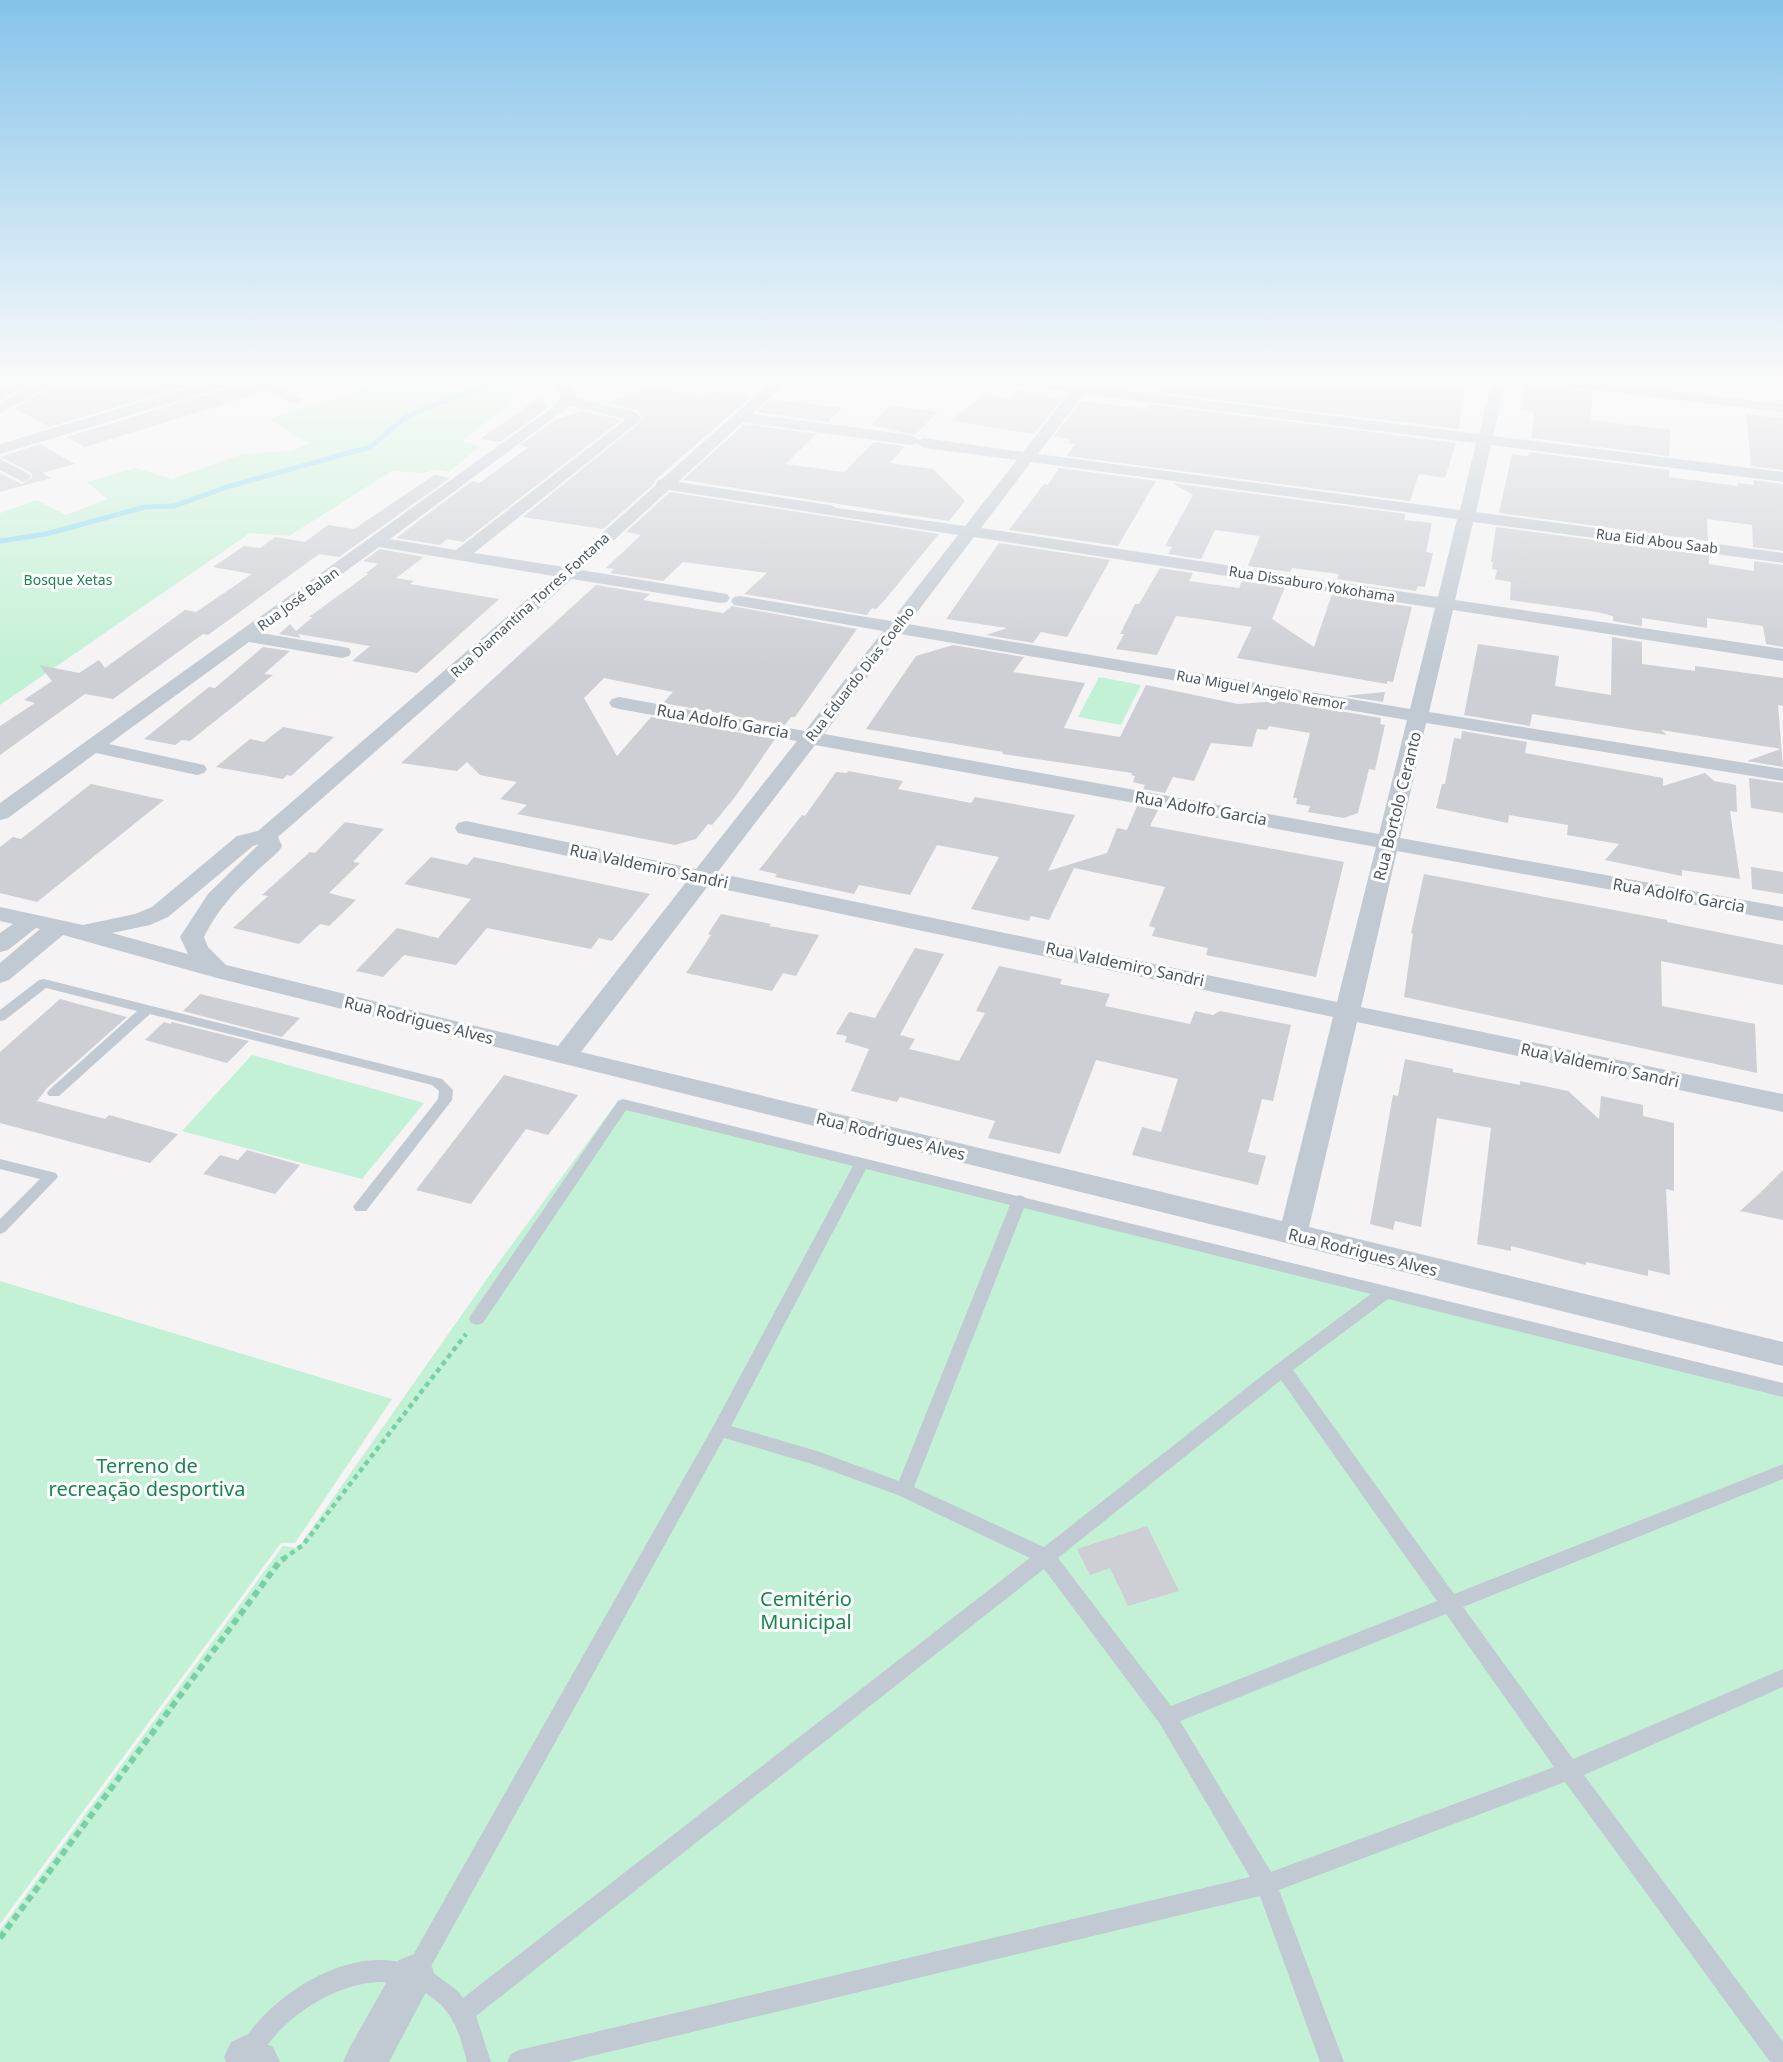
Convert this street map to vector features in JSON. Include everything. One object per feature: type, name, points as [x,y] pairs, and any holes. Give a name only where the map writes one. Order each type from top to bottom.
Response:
[{"type":"street","points":[[16,473],[22,477]]},
{"type":"street","name":"Rua José Balan","points":[[0,813],[470,473]]},
{"type":"street","points":[[461,554],[566,473]]},
{"type":"street","name":"Rua Diamantina Torres Fontana","points":[[71,929],[142,920],[160,912],[245,841],[267,836],[567,573],[675,473]]},
{"type":"street","name":"Rua Eduardo Dias Coelho","points":[[564,1056],[1015,473]]},
{"type":"street","name":"Rua Eid Abou Saab","points":[[1146,473],[1783,558]]},
{"type":"street","name":"Rua Bortolo Ceranto","points":[[1293,1235],[1477,473]]},
{"type":"street","points":[[1753,473],[1783,477]]},
{"type":"street","name":"Rua Dissaburo Yokohama","points":[[663,484],[1783,655]]},
{"type":"street","name":"Rua Miguel Angelo Remor","points":[[377,542],[461,554],[1419,716],[1783,775]]},
{"type":"street","points":[[246,636],[342,652]]},
{"type":"street","name":"Rua Adolfo Garcia","points":[[620,703],[1783,914]]},
{"type":"street","points":[[90,746],[197,769]]},
{"type":"street","name":"Rua Valdemiro Sandri","points":[[466,828],[1783,1103]]},
{"type":"street","name":"Rua Diamantina Torres Fontana","points":[[197,923],[215,898],[271,846],[267,836]]},
{"type":"street","points":[[160,912],[197,923],[192,937],[197,950],[218,970]]},
{"type":"street","name":"Rua Rodrigues Alves","points":[[0,914],[71,929],[218,970],[564,1056],[1783,1354]]},
{"type":"street","points":[[0,945],[31,921]]},
{"type":"street","points":[[0,975],[71,929]]},
{"type":"street","points":[[365,2062],[414,1975]]},
{"type":"lane","points":[[0,1017],[44,983],[437,1082],[446,1090],[445,1100],[361,1207]]},
{"type":"lane","points":[[54,1094],[148,1008]]},
{"type":"lane","points":[[477,1319],[623,1104],[1020,1200],[1783,1390]]},
{"type":"lane","points":[[414,1975],[720,1430],[862,1162]]},
{"type":"lane","points":[[0,1164],[51,1177],[0,1228]]},
{"type":"lane","points":[[904,1490],[1020,1200]]},
{"type":"lane","points":[[463,2012],[1046,1557],[1282,1369],[1387,1292]]},
{"type":"lane","points":[[1282,1369],[1569,1771],[1783,2061]]},
{"type":"lane","points":[[720,1430],[817,1458],[904,1490],[1046,1557],[1167,1717],[1266,1884],[1332,2062]]},
{"type":"lane","points":[[1167,1717],[1783,1471]]},
{"type":"lane","points":[[519,2062],[1266,1884],[1569,1771],[1783,1678]]},
{"type":"lane","points":[[249,2060],[268,2027],[294,2001],[323,1984],[355,1973],[385,1970],[414,1975],[441,1989],[463,2012],[476,2039],[479,2062]]},
{"type":"path","points":[[0,1938],[280,1561],[303,1545],[477,1319]]},
{"type":"green space","name":"Bosque Xetas","points":[[118,473],[153,473],[172,479],[188,473],[388,473],[289,536],[250,533],[0,705],[0,513],[37,500],[66,515],[107,499],[87,482]]},
{"type":"green space","points":[[1099,677],[1141,685],[1121,725],[1078,717]]},
{"type":"green space","points":[[252,1055],[424,1103],[362,1179],[182,1131]]},
{"type":"green space","name":"Cemitério Municipal","points":[[618,1101],[1783,1386],[1783,2062],[0,2062],[0,1930],[283,1546],[298,1548],[496,1266]]},
{"type":"green space","name":"Terreno de recreação desportiva","points":[[0,1281],[392,1399],[295,1543],[281,1543],[0,1924]]},
{"type":"building","points":[[0,473],[22,484],[33,477],[31,473],[42,473],[51,478],[0,492]]},
{"type":"building","points":[[493,473],[552,473],[463,542],[447,539],[440,545],[396,538],[472,481],[479,483]]},
{"type":"building","points":[[577,473],[663,473],[654,484],[603,529],[523,517]]},
{"type":"building","points":[[690,473],[937,473],[965,501],[949,521],[683,480]]},
{"type":"building","points":[[1056,473],[1098,473],[1156,481],[1118,546],[1009,530],[1044,484],[1048,485]]},
{"type":"building","points":[[1198,473],[1447,473],[1445,478],[1419,474],[1410,501]]},
{"type":"building","points":[[1508,473],[1669,473],[1669,477],[1738,486],[1738,483],[1754,485],[1753,480],[1783,484],[1783,551],[1753,547],[1752,525],[1707,519],[1708,541],[1499,513]]},
{"type":"building","points":[[434,475],[450,478],[339,557],[319,554],[208,635],[203,634],[113,699],[85,694],[0,755],[0,726],[35,703],[24,700],[52,681],[39,665],[79,673],[99,660],[105,668],[185,610],[196,612],[252,574],[213,567],[244,546],[260,548],[275,537],[305,542],[328,525],[354,529]]},
{"type":"building","points":[[1172,483],[1406,514],[1404,520],[1432,523],[1426,552],[1433,553],[1425,587],[1418,586],[1416,591],[1337,579],[1339,574],[1292,568],[1290,572],[1248,566],[1260,536],[1215,530],[1201,559],[1168,554],[1172,547],[1165,546],[1193,495]]},
{"type":"building","points":[[670,492],[939,534],[883,602],[876,609],[872,608],[867,615],[744,594],[767,573],[683,562],[663,581],[610,573],[614,569],[606,568],[641,535],[626,532]]},
{"type":"building","points":[[1496,527],[1709,555],[1709,564],[1754,571],[1754,561],[1783,565],[1783,647],[1766,644],[1763,626],[1707,618],[1707,628],[1642,618],[1642,626],[1613,621],[1613,616],[1597,612],[1510,600],[1511,582],[1495,579],[1497,570],[1492,569]]},
{"type":"building","points":[[999,543],[1110,560],[1067,637],[1041,632],[1033,643],[986,635],[1007,628],[946,619]]},
{"type":"building","points":[[380,549],[424,557],[396,578],[414,581],[410,584],[499,599],[417,673],[352,661],[370,646],[298,634],[301,638],[279,634],[290,624],[296,631],[313,617],[309,617],[368,574],[366,573],[378,564],[363,561]]},
{"type":"building","points":[[1160,568],[1193,573],[1189,581],[1239,588],[1242,581],[1285,587],[1272,619],[1314,647],[1332,594],[1412,607],[1393,682],[1387,681],[1387,684],[1237,658],[1252,627],[1176,616],[1157,655],[1116,649],[1124,634],[1120,634],[1135,604],[1139,604]]},
{"type":"building","points":[[596,585],[650,594],[643,600],[723,613],[732,606],[857,629],[795,717],[791,717],[785,725],[663,703],[673,692],[604,678],[584,698],[617,756],[651,717],[775,739],[735,797],[712,825],[708,824],[696,839],[675,845],[517,814],[527,805],[500,799],[517,782],[480,775],[467,762],[457,771],[401,763]]},
{"type":"building","points":[[1612,637],[1642,642],[1642,664],[1695,671],[1695,666],[1783,678],[1783,706],[1778,705],[1783,767],[1747,761],[1781,749],[1661,730],[1667,735],[1532,714],[1530,726],[1464,715],[1478,644],[1559,656],[1555,686],[1611,695]]},
{"type":"building","points":[[953,645],[1024,657],[1013,672],[1085,683],[1064,728],[1120,737],[1146,685],[1238,704],[1279,701],[1381,718],[1380,724],[1385,725],[1375,770],[1369,769],[1358,813],[1344,818],[1308,812],[1310,806],[1296,804],[1297,798],[1293,798],[1310,733],[1269,726],[1267,730],[1257,729],[1252,747],[1211,743],[1194,781],[1173,777],[1165,793],[1143,789],[1145,785],[1133,782],[1135,776],[1131,775],[1132,773],[1002,754],[1003,752],[866,729],[916,656]]},
{"type":"building","points":[[263,647],[290,651],[264,674],[273,675],[190,741],[182,740],[175,745],[144,739],[209,687],[215,688]]},
{"type":"building","points":[[1385,692],[1383,702],[1344,696]]},
{"type":"building","points":[[283,727],[334,737],[291,776],[287,775],[283,779],[216,767],[250,739],[264,742]]},
{"type":"building","points":[[1462,731],[1527,742],[1525,753],[1663,778],[1663,786],[1705,773],[1714,781],[1736,785],[1737,812],[1730,811],[1740,879],[1682,870],[1682,876],[1605,860],[1619,844],[1567,835],[1568,825],[1509,815],[1508,823],[1436,808],[1442,784],[1445,784],[1454,738],[1461,739]]},
{"type":"building","points":[[848,771],[903,781],[898,789],[971,803],[975,797],[1075,815],[1048,871],[1107,853],[1117,828],[1127,830],[1137,806],[1158,810],[1150,826],[1344,862],[1316,977],[1206,955],[1208,948],[1152,936],[1155,928],[1149,926],[1165,887],[1074,868],[1049,920],[1031,916],[1029,921],[971,909],[999,857],[937,845],[910,895],[859,885],[854,894],[775,877],[777,874],[759,870],[802,815],[805,816],[836,772],[847,773]]},
{"type":"building","points":[[1749,778],[1783,783],[1783,813],[1751,808]]},
{"type":"building","points":[[91,784],[164,800],[37,902],[0,893],[0,847],[13,837],[21,839]]},
{"type":"building","points":[[345,822],[384,829],[353,862],[360,863],[329,893],[356,900],[329,926],[320,924],[299,944],[233,928],[268,896],[262,895],[310,852],[315,853]]},
{"type":"building","points":[[431,857],[467,865],[474,857],[650,894],[612,941],[599,938],[591,949],[487,928],[456,965],[404,955],[383,977],[356,971],[397,928],[438,938],[471,899],[404,884]]},
{"type":"building","points":[[1751,867],[1783,872],[1783,894],[1752,889]]},
{"type":"building","points":[[1424,874],[1667,920],[1667,922],[1783,945],[1783,985],[1661,961],[1662,1006],[1755,1024],[1757,1073],[1404,997],[1413,934],[1411,933]]},
{"type":"building","points":[[721,914],[819,935],[796,976],[783,973],[772,991],[686,973],[711,935],[708,934]]},
{"type":"building","points":[[915,948],[944,954],[900,1035],[915,1039],[909,1049],[959,1061],[985,1013],[976,1011],[999,966],[1062,979],[1060,984],[1110,994],[1105,1006],[1190,1024],[1195,1011],[1213,1015],[1220,1011],[1291,1025],[1273,1101],[1262,1099],[1248,1152],[1266,1156],[1258,1185],[1132,1155],[1142,1127],[1161,1132],[1178,1079],[1096,1060],[1060,1154],[988,1138],[995,1121],[900,1097],[897,1102],[851,1091],[869,1049],[845,1042],[847,1036],[836,1034],[849,1012],[875,1018]]},
{"type":"building","points":[[200,994],[300,1018],[282,1037],[183,1011]]},
{"type":"building","points":[[60,999],[127,1017],[47,1088],[37,1101],[105,1119],[109,1115],[178,1134],[150,1163],[0,1123],[0,1052]]},
{"type":"building","points":[[164,1022],[249,1041],[227,1063],[145,1040]]},
{"type":"building","points":[[1405,1059],[1453,1069],[1453,1072],[1520,1085],[1520,1081],[1568,1091],[1599,1119],[1601,1096],[1643,1105],[1643,1116],[1674,1123],[1674,1191],[1666,1189],[1670,1275],[1648,1270],[1648,1276],[1586,1262],[1586,1265],[1511,1246],[1511,1251],[1477,1244],[1491,1128],[1437,1118],[1421,1227],[1395,1221],[1393,1230],[1370,1224],[1393,1095],[1398,1096]]},
{"type":"building","points":[[504,1075],[578,1095],[548,1135],[526,1129],[471,1204],[416,1190]]},
{"type":"building","points":[[247,1150],[300,1165],[275,1194],[203,1174],[220,1155],[238,1160]]},
{"type":"building","points":[[1783,1170],[1783,1220],[1740,1211],[1760,1193]]},
{"type":"building","points":[[1147,1526],[1179,1591],[1128,1606],[1110,1568],[1090,1575],[1077,1549]]},
{"type":"waterway","points":[[0,541],[46,534],[145,507],[174,506],[230,486],[276,473]]}]
